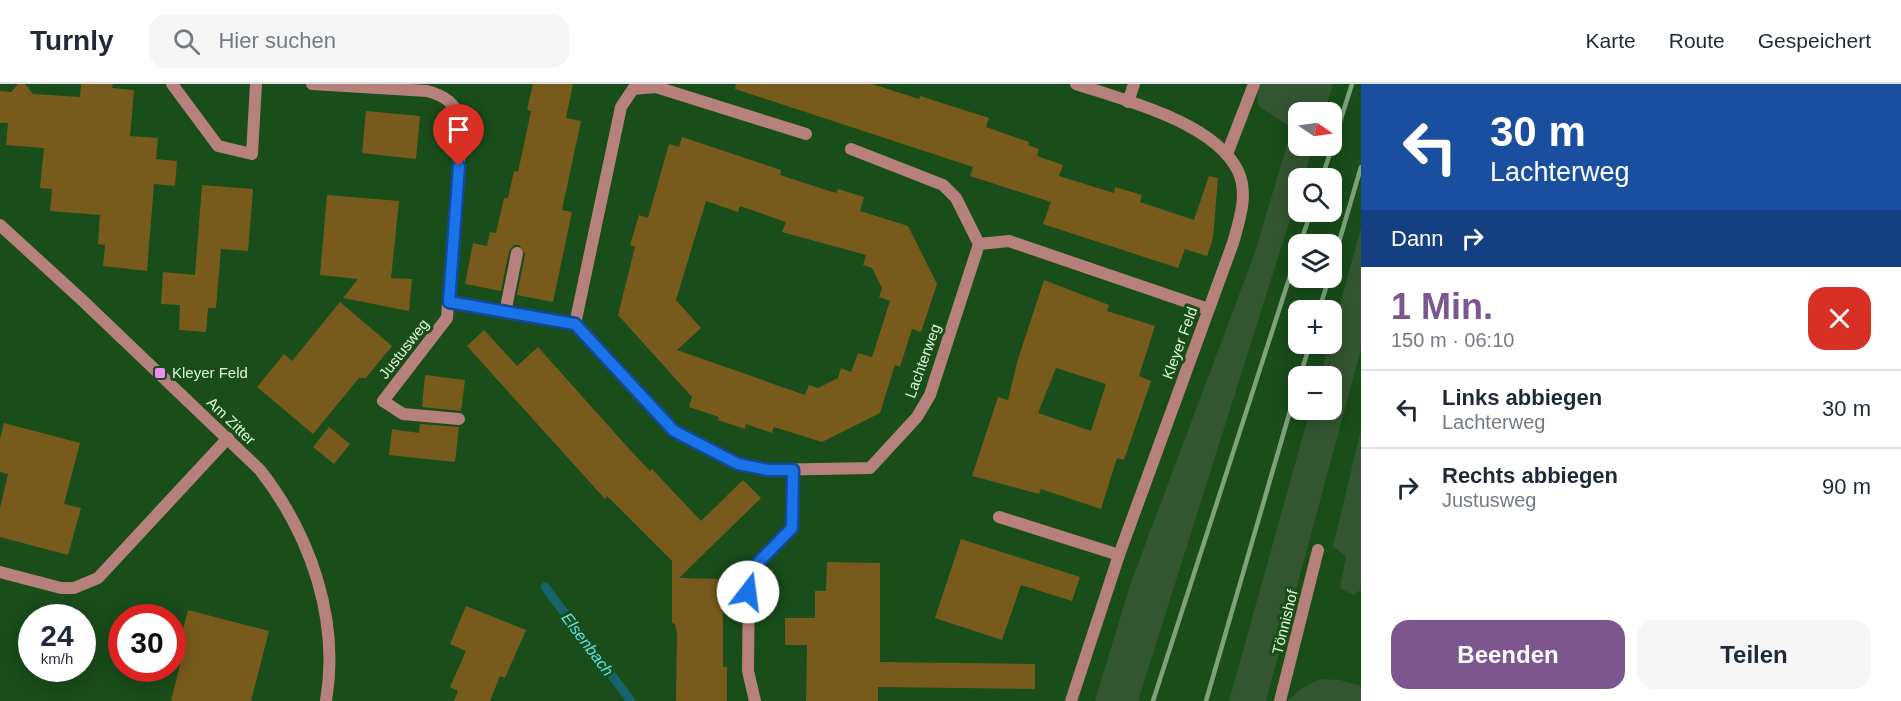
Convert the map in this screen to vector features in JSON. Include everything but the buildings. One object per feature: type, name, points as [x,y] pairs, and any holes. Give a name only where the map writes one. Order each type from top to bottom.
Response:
[{"type":"street","points":[[172,84],[218,146],[252,154],[256,84]]},
{"type":"street","name":"Justusweg","points":[[312,84],[427,91],[443,96],[456,107],[462,121],[447,318],[383,401],[403,414],[459,419]]},
{"type":"street","points":[[1076,84],[1174,119],[1227,154],[1254,84]]},
{"type":"street","points":[[1128,102],[1134,84]]},
{"type":"street","points":[[449,302],[575,324],[621,107],[633,89],[656,86],[806,134]]},
{"type":"street","points":[[851,149],[943,185],[956,198],[980,244],[1009,241],[1208,309]]},
{"type":"street","name":"Kleyer Feld","points":[[1071,701],[1119,555],[1233,243],[1242,206],[1239,172],[1227,154]]},
{"type":"street","name":"Am Zitter","points":[[0,225],[228,438],[260,470],[282,497],[310,556],[327,620],[329,683],[326,701]]},
{"type":"street","name":"Lachterweg","points":[[575,324],[674,431],[738,464],[760,469],[870,468],[917,417],[930,395],[980,244]]},
{"type":"street","points":[[505,313],[517,254]]},
{"type":"street","points":[[0,572],[61,588],[75,588],[98,578],[228,438]]},
{"type":"street","points":[[755,701],[748,671],[749,572],[792,528],[793,470]]},
{"type":"street","points":[[999,517],[1119,555]]},
{"type":"street","name":"Tönnishof","points":[[1280,701],[1318,550]]},
{"type":"green space","points":[[1259,84],[1333,84],[1327,102],[1288,102],[1288,125],[1258,106]]},
{"type":"green space","points":[[1288,142],[1288,156],[1310,156],[1306,168],[1288,168],[1289,222],[1138,701],[1095,701],[1130,585],[1254,255]]},
{"type":"green space","points":[[1361,228],[1361,349],[1342,419],[1342,366],[1323,366],[1326,354],[1342,354],[1341,300]]},
{"type":"green space","points":[[1307,420],[1342,420],[1266,701],[1229,701]]},
{"type":"green space","points":[[1361,430],[1361,590],[1353,595],[1340,588],[1346,557],[1333,546]]},
{"type":"green space","points":[[1320,679],[1340,680],[1361,686],[1361,701],[1287,701],[1302,688]]},
{"type":"waterway","name":"Elsenbach","points":[[545,587],[631,701]]},
{"type":"railway","points":[[1325,168],[1352,84]]},
{"type":"railway","points":[[1341,234],[1361,167]]},
{"type":"railway","points":[[1303,234],[1308,222]]},
{"type":"railway","points":[[1153,701],[1288,282]]},
{"type":"railway","points":[[1322,300],[1326,288]]},
{"type":"railway","points":[[1303,366],[1307,354]]},
{"type":"railway","points":[[1206,701],[1288,418]]},
{"type":"place","name":"Kleyer Feld","points":[[160,373]]},
{"type":"route","points":[[459,166],[449,302],[575,324],[674,431],[738,464],[768,470],[793,470],[792,528],[749,572],[748,592]]}]
